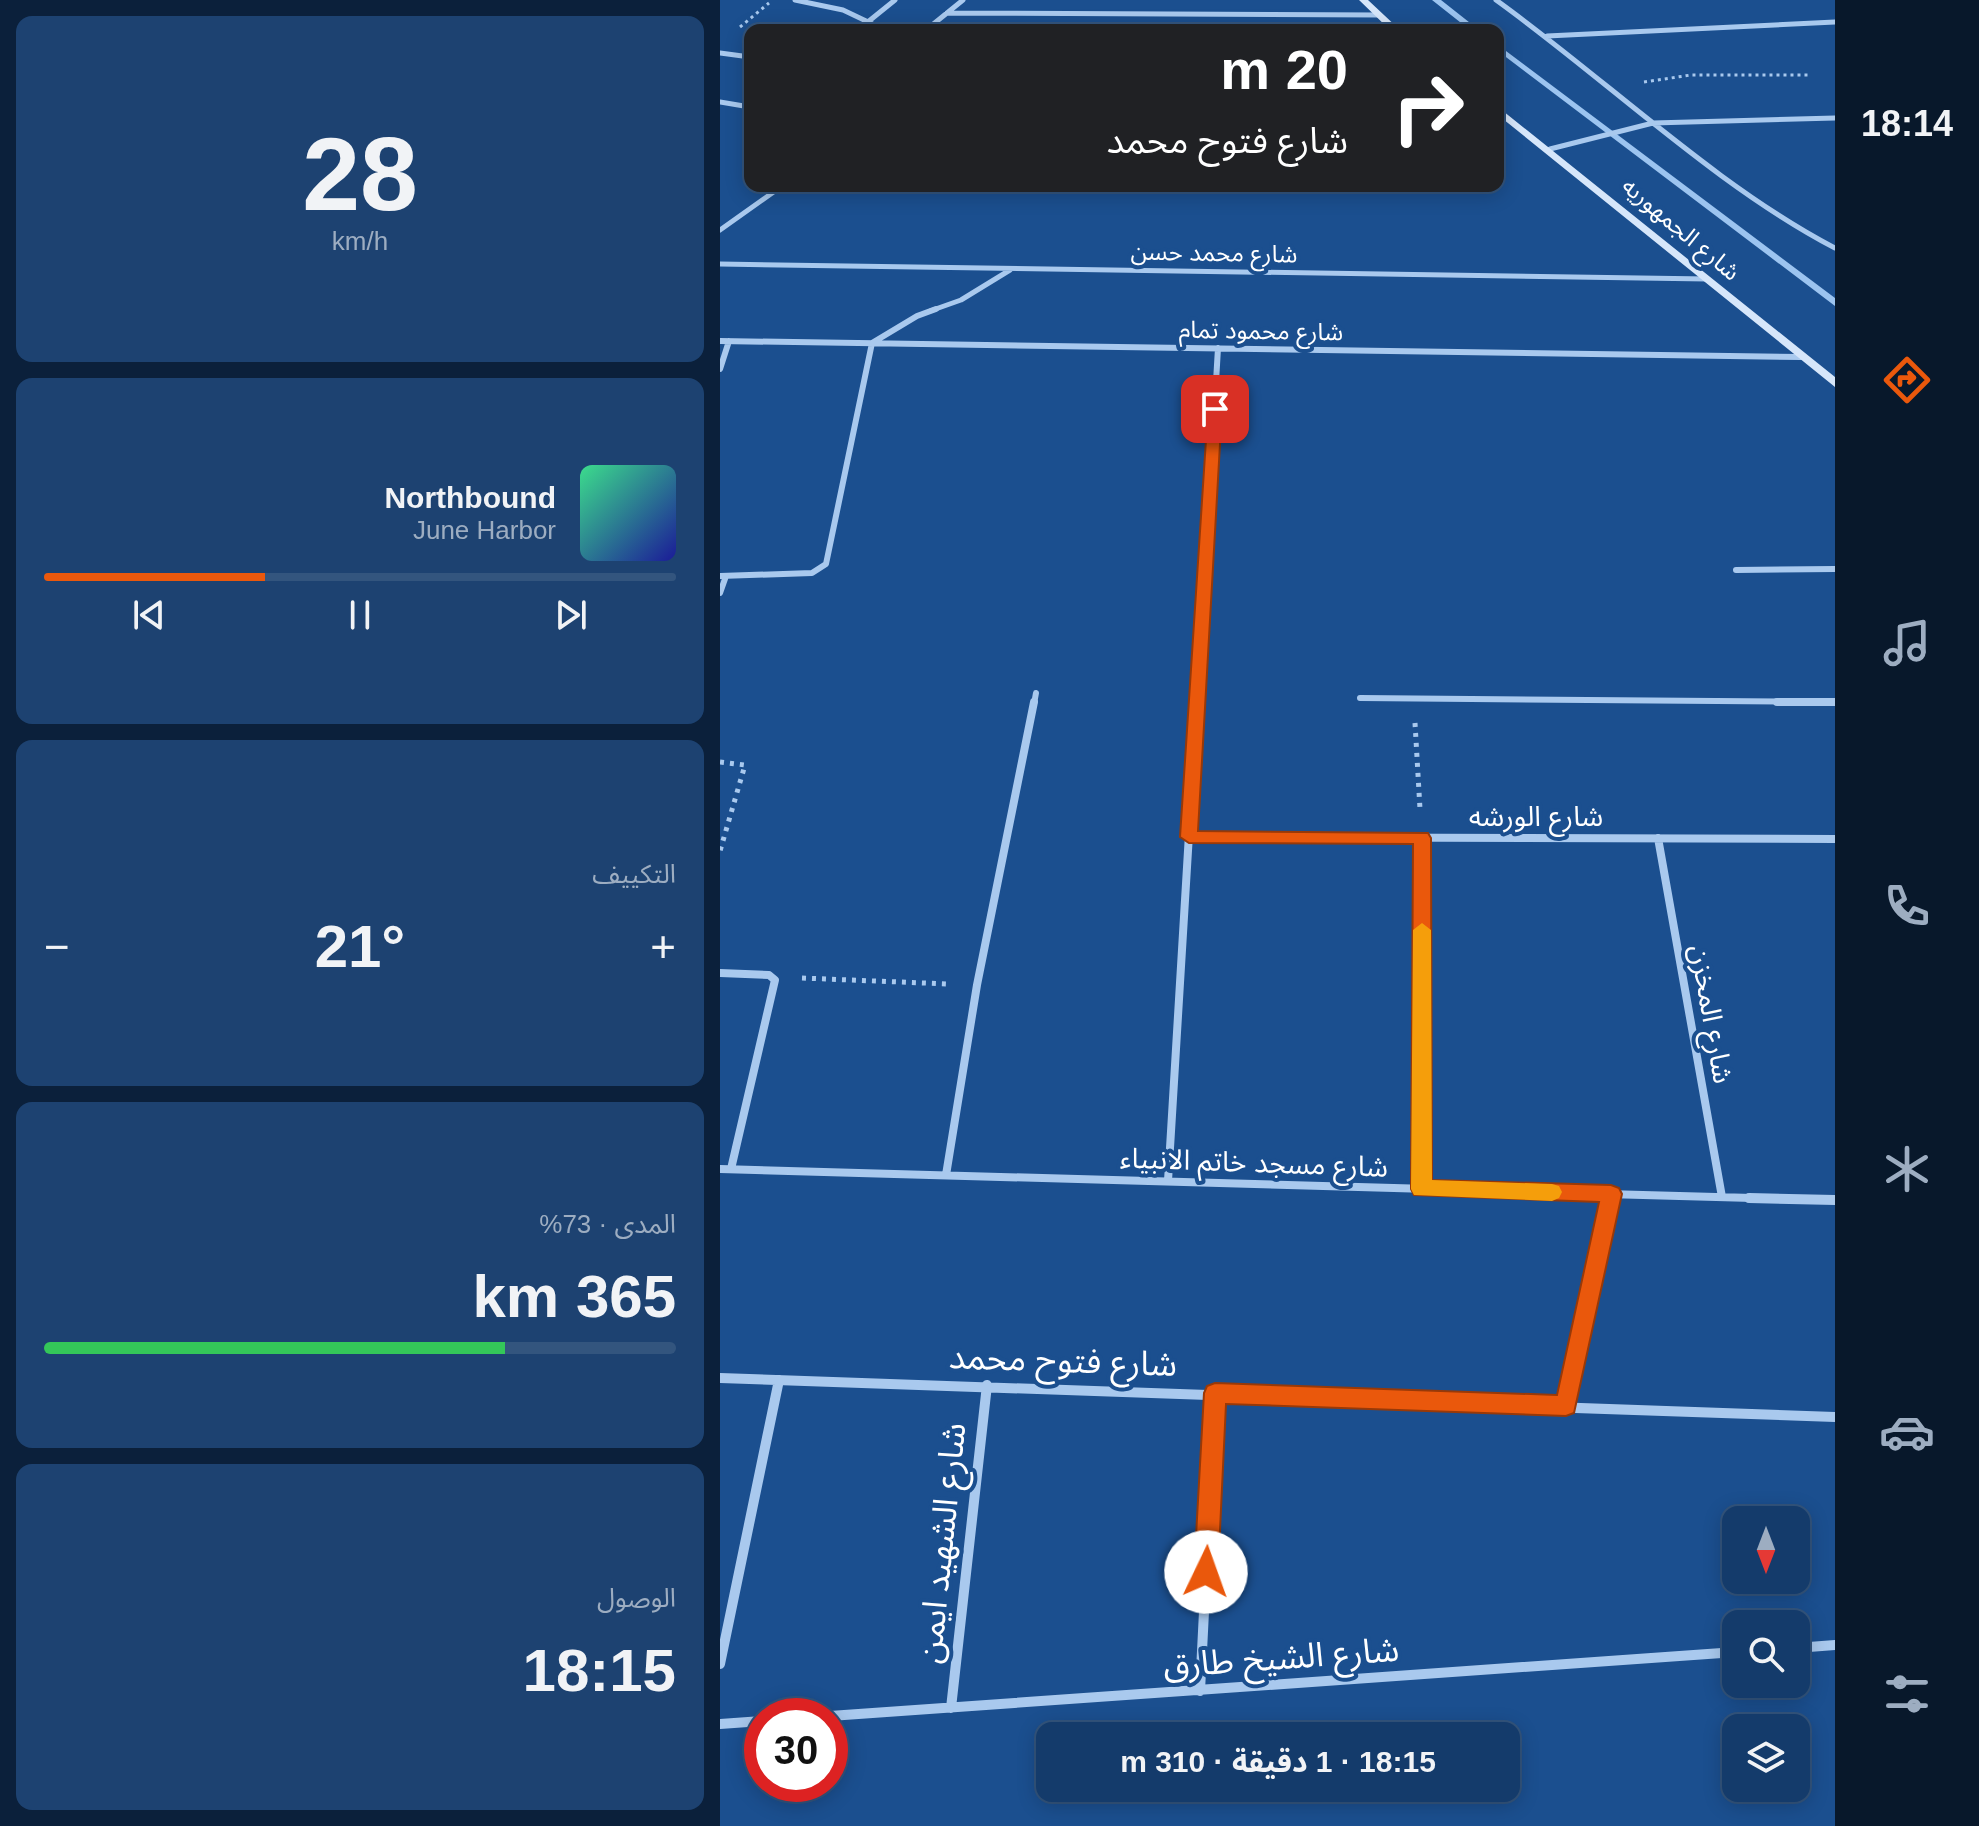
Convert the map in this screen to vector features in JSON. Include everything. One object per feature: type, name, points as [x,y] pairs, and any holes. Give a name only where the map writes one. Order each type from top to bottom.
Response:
[{"type":"street","points":[[795,0],[843,10],[874,24]]},
{"type":"street","points":[[869,21],[895,0]]},
{"type":"street","points":[[933,24],[963,0]]},
{"type":"street","points":[[1363,0],[1389,24]]},
{"type":"street","points":[[1496,0],[1547,36],[1653,123],[1790,223],[1835,248]]},
{"type":"street","points":[[947,13],[1379,15]]},
{"type":"street","points":[[1547,36],[1835,22]]},
{"type":"street","points":[[720,53],[744,56]]},
{"type":"street","points":[[720,102],[744,106]]},
{"type":"street","name":"شارع الجمهوريه","points":[[1504,114],[1835,383]]},
{"type":"street","points":[[1550,149],[1653,123],[1835,118]]},
{"type":"street","points":[[720,230],[774,192]]},
{"type":"street","name":"شارع محمد حسن","points":[[720,264],[1707,279]]},
{"type":"street","points":[[720,593],[723,576],[812,573],[826,564],[872,343],[917,316],[961,300],[1012,269]]},
{"type":"street","name":"شارع محمود تمام","points":[[720,341],[1801,357]]},
{"type":"street","points":[[720,369],[729,341]]},
{"type":"street","points":[[1168,1181],[1218,348]]},
{"type":"street","points":[[1736,570],[1835,569]]},
{"type":"street","points":[[946,1175],[977,985],[1036,693]]},
{"type":"street","points":[[1360,698],[1835,702]]},
{"type":"street","name":"شارع الورشه","points":[[1189,837],[1835,839]]},
{"type":"street","points":[[1421,1189],[1422,838]]},
{"type":"street","name":"شارع المخزن","points":[[1658,838],[1722,1197]]},
{"type":"street","points":[[720,973],[774,977],[731,1169]]},
{"type":"street","name":"شارع مسجد خاتم الانبياء","points":[[720,1169],[1835,1200]]},
{"type":"street","points":[[1566,1405],[1611,1194]]},
{"type":"street","name":"شارع فتوح محمد","points":[[720,1378],[1566,1405],[1835,1417]]},
{"type":"street","points":[[720,1664],[779,1380]]},
{"type":"street","name":"شارع الشهيد ايمن","points":[[951,1708],[987,1385]]},
{"type":"street","points":[[1200,1691],[1215,1393]]},
{"type":"street","points":[[1810,1647],[1835,1645]]},
{"type":"street","name":"شارع الشيخ طارق","points":[[848,1715],[1722,1653]]},
{"type":"street","points":[[720,1724],[744,1722]]},
{"type":"path","points":[[736,30],[773,0]]},
{"type":"path","points":[[1609,87],[1691,75],[1810,75]]},
{"type":"path","points":[[1414,698],[1422,838]]},
{"type":"path","points":[[720,762],[745,765],[720,851]]},
{"type":"path","points":[[774,977],[977,985]]},
{"type":"waterway","points":[[1436,0],[1467,24]]},
{"type":"waterway","points":[[1504,52],[1835,303]]},
{"type":"slow traffic","points":[[1422,930],[1421,1189],[1552,1192]]},
{"type":"route","points":[[1206,1572],[1215,1393],[1566,1405],[1611,1194],[1421,1189],[1422,838],[1189,837],[1215,409]]}]
